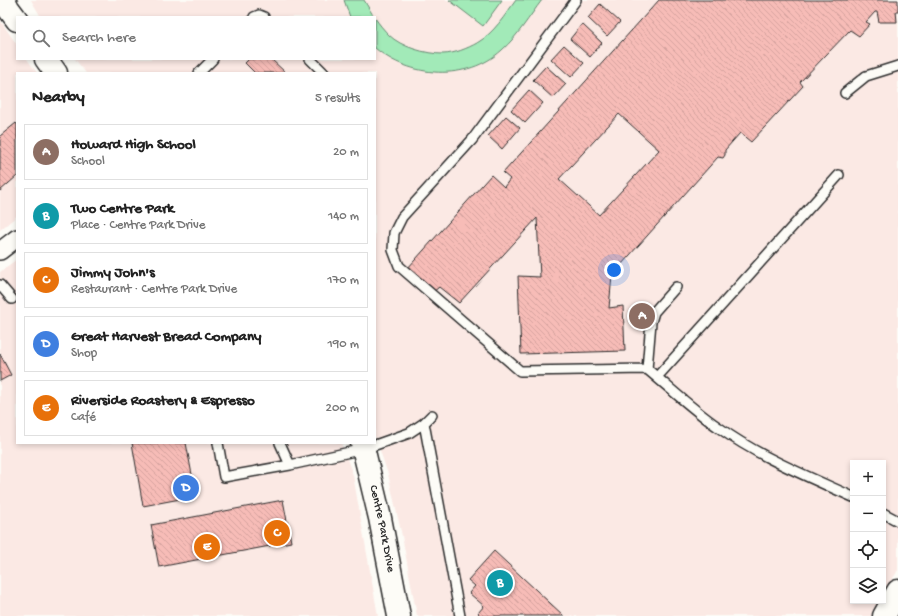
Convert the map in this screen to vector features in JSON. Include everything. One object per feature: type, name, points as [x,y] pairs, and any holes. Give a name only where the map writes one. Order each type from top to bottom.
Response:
[{"type":"street","points":[[47,60],[55,72]]},
{"type":"street","points":[[0,251],[16,239]]},
{"type":"street","name":"Centre Park Drive","points":[[363,446],[380,518],[398,616]]},
{"type":"street","points":[[884,616],[898,591]]},
{"type":"lane","points":[[576,0],[472,140],[402,217],[394,233],[393,250],[399,266],[520,371],[647,369],[717,427],[734,438],[761,454],[851,496]]},
{"type":"lane","points":[[201,72],[212,60]]},
{"type":"lane","points":[[311,60],[323,72]]},
{"type":"lane","points":[[845,93],[866,76],[898,66]]},
{"type":"lane","points":[[657,377],[839,175]]},
{"type":"lane","points":[[0,285],[12,299]]},
{"type":"lane","points":[[647,369],[651,322],[654,312],[676,287]]},
{"type":"lane","points":[[376,442],[409,433],[424,423],[432,415]]},
{"type":"lane","points":[[424,423],[460,616]]},
{"type":"lane","points":[[218,444],[224,477],[290,466],[363,446]]},
{"type":"lane","points":[[280,444],[290,466]]},
{"type":"lane","points":[[886,514],[898,521]]},
{"type":"shaded area","points":[[31,0],[898,0],[898,570],[886,590],[886,460],[850,460],[850,604],[878,604],[871,616],[417,616],[402,536],[388,474],[376,439],[376,72],[85,72],[76,60],[376,60],[376,16],[40,16]]},
{"type":"shaded area","points":[[0,20],[16,44],[16,60],[28,60],[36,72],[16,72],[16,217],[0,230]]},
{"type":"shaded area","points":[[16,260],[16,444],[341,444],[353,475],[378,616],[0,616],[0,272]]},
{"type":"green space","points":[[344,0],[364,0],[373,16],[350,16]]},
{"type":"green space","points":[[449,0],[502,0],[483,26]]},
{"type":"green space","points":[[516,0],[542,0],[508,45],[488,60],[472,67],[456,71],[438,72],[421,70],[389,58],[376,49],[376,19],[389,35],[400,43],[414,49],[436,54],[452,53],[469,47],[483,39],[499,23]]},
{"type":"building","points":[[659,0],[898,0],[898,11],[896,11],[897,22],[879,22],[877,12],[875,12],[866,22],[870,24],[859,36],[850,30],[800,82],[803,86],[751,142],[740,133],[725,150],[725,155],[723,158],[718,157],[612,275],[609,308],[623,306],[625,351],[521,354],[518,276],[540,277],[537,218],[459,303],[439,287],[432,293],[407,269],[491,175],[504,187],[510,179],[503,173]],"holes":[[[619,114],[659,150],[599,215],[559,179]]]},
{"type":"building","points":[[600,4],[620,22],[607,36],[588,18]]},
{"type":"building","points":[[582,24],[602,43],[590,57],[570,39]]},
{"type":"building","points":[[564,45],[584,63],[571,77],[551,59]]},
{"type":"building","points":[[248,60],[272,60],[285,72],[254,72],[245,63]]},
{"type":"building","points":[[546,66],[566,84],[553,98],[533,80]]},
{"type":"building","points":[[529,90],[543,103],[525,123],[511,110]]},
{"type":"building","points":[[506,116],[520,128],[502,149],[488,136]]},
{"type":"building","points":[[16,123],[16,177],[0,191],[0,136]]},
{"type":"building","points":[[0,354],[11,375],[0,381]]},
{"type":"building","points":[[132,444],[186,444],[196,496],[143,506]]},
{"type":"building","points":[[283,500],[291,542],[159,567],[151,525]]},
{"type":"building","points":[[494,551],[564,616],[481,616],[478,613],[484,606],[469,593],[475,586],[468,580]]},
{"type":"place","name":"Howard High School","points":[[642,316]]},
{"type":"place","name":"Great Harvest Bread Company","points":[[186,488]]},
{"type":"place","name":"Jimmy John's","points":[[277,533]]},
{"type":"place","name":"Riverside Roastery & Espresso","points":[[207,547]]},
{"type":"place","name":"Two Centre Park","points":[[500,583]]}]
